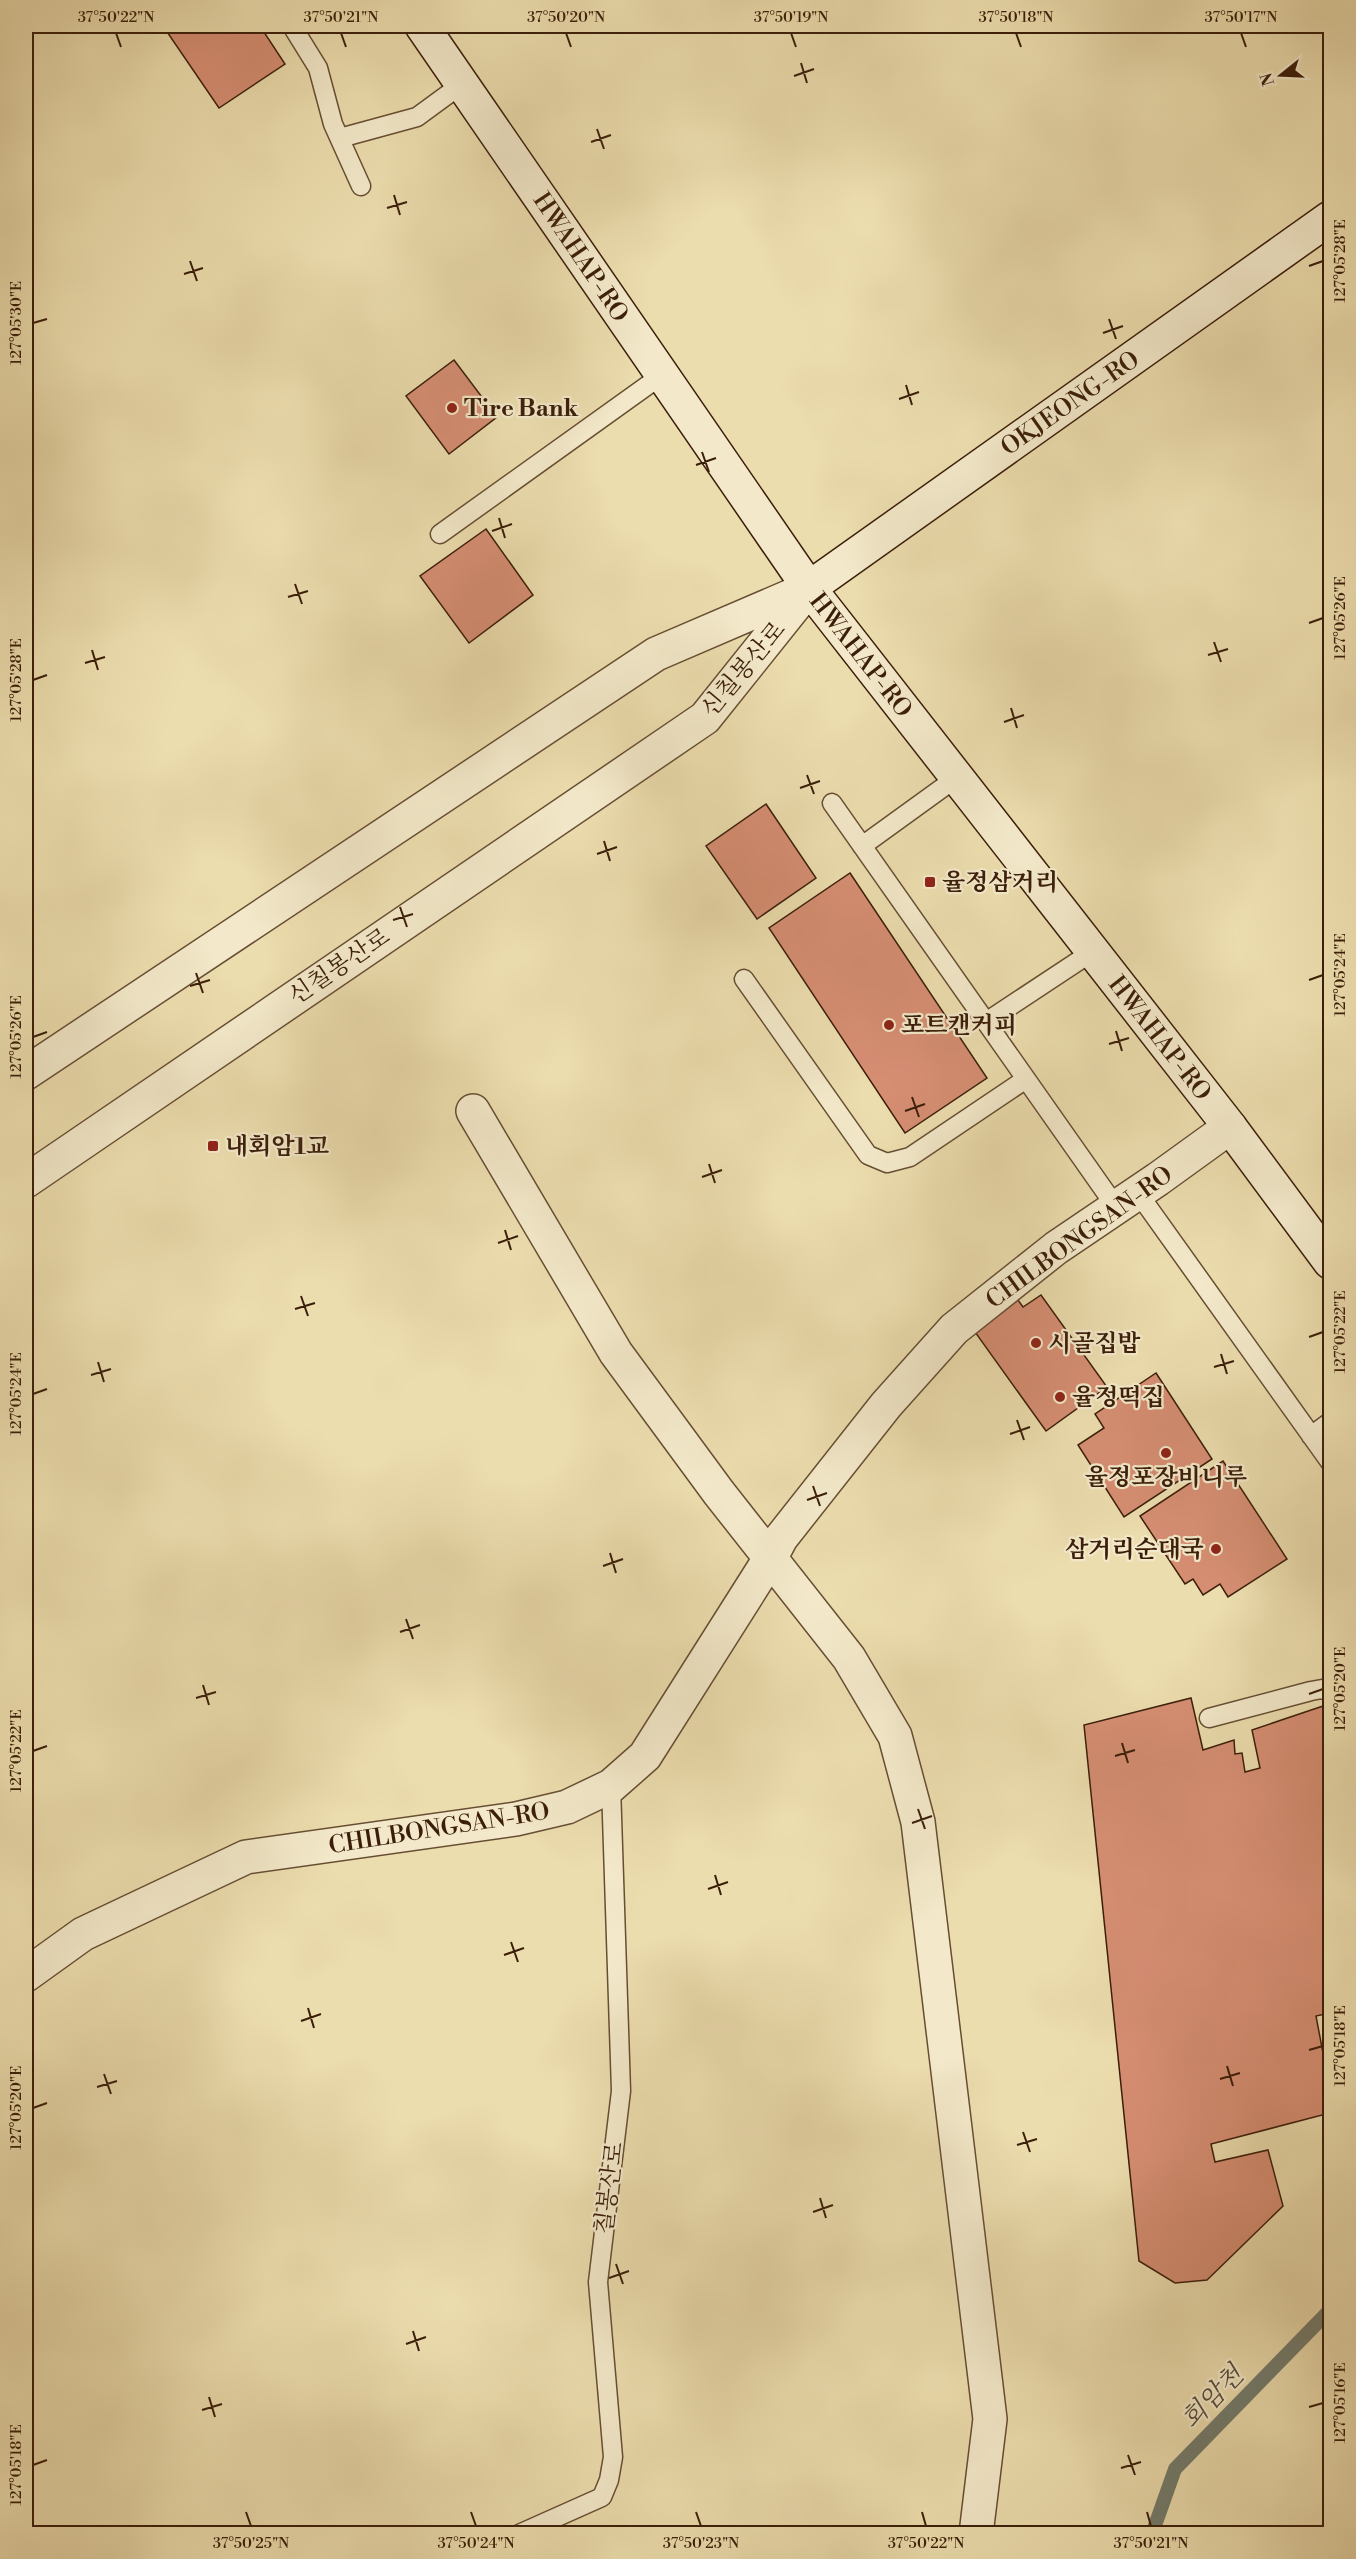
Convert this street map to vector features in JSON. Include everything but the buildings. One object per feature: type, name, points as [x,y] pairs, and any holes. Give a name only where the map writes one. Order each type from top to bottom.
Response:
[{"type":"street","name":"HWAHAP-RO","points":[[422,26],[809,588],[1230,1127],[1330,1262]]},
{"type":"street","name":"OKJEONG-RO","points":[[809,588],[1330,218]]},
{"type":"street","name":"신칠봉산로","points":[[26,1073],[152,988],[297,895],[656,654],[809,588]]},
{"type":"street","name":"신칠봉산로","points":[[26,1181],[705,718],[809,588]]},
{"type":"street","points":[[473,1111],[616,1353],[719,1492],[776,1547],[849,1658],[895,1736],[918,1822],[990,2419],[976,2534]]},
{"type":"street","name":"CHILBONGSAN-RO","points":[[26,1975],[83,1934],[246,1857],[516,1819],[567,1807],[611,1786],[645,1756],[776,1547],[886,1405],[954,1329],[1056,1248],[1230,1127]]},
{"type":"lane","points":[[292,26],[318,68],[333,124],[361,186]]},
{"type":"lane","points":[[340,138],[417,117],[462,84]]},
{"type":"lane","points":[[440,534],[662,375]]},
{"type":"lane","points":[[862,846],[957,778]]},
{"type":"lane","points":[[832,803],[1026,1079],[1127,1200],[1330,1462]]},
{"type":"lane","points":[[986,1022],[1092,952]]},
{"type":"lane","points":[[744,979],[868,1155],[879,1161],[887,1163],[910,1157],[1026,1079]]},
{"type":"lane","points":[[1311,1436],[1330,1422]]},
{"type":"lane","points":[[1209,1718],[1311,1691],[1322,1689],[1330,1692]]},
{"type":"lane","name":"칠봉산로","points":[[519,2534],[602,2498],[609,2480],[613,2457],[598,2282],[621,2091],[611,1786]]},
{"type":"waterway","name":"회암천","points":[[1152,2534],[1175,2469],[1330,2310]]},
{"type":"place","name":"Tire Bank","points":[[452,408]]},
{"type":"place","name":"율정삼거리","points":[[930,882]]},
{"type":"place","name":"포트캔커피","points":[[889,1025]]},
{"type":"place","name":"내회암1교","points":[[213,1146]]},
{"type":"place","name":"시골집밥","points":[[1036,1343]]},
{"type":"place","name":"율정떡집","points":[[1060,1397]]},
{"type":"place","name":"율정포장비니루","points":[[1166,1453]]},
{"type":"place","name":"삼거리순대국","points":[[1216,1549]]}]
